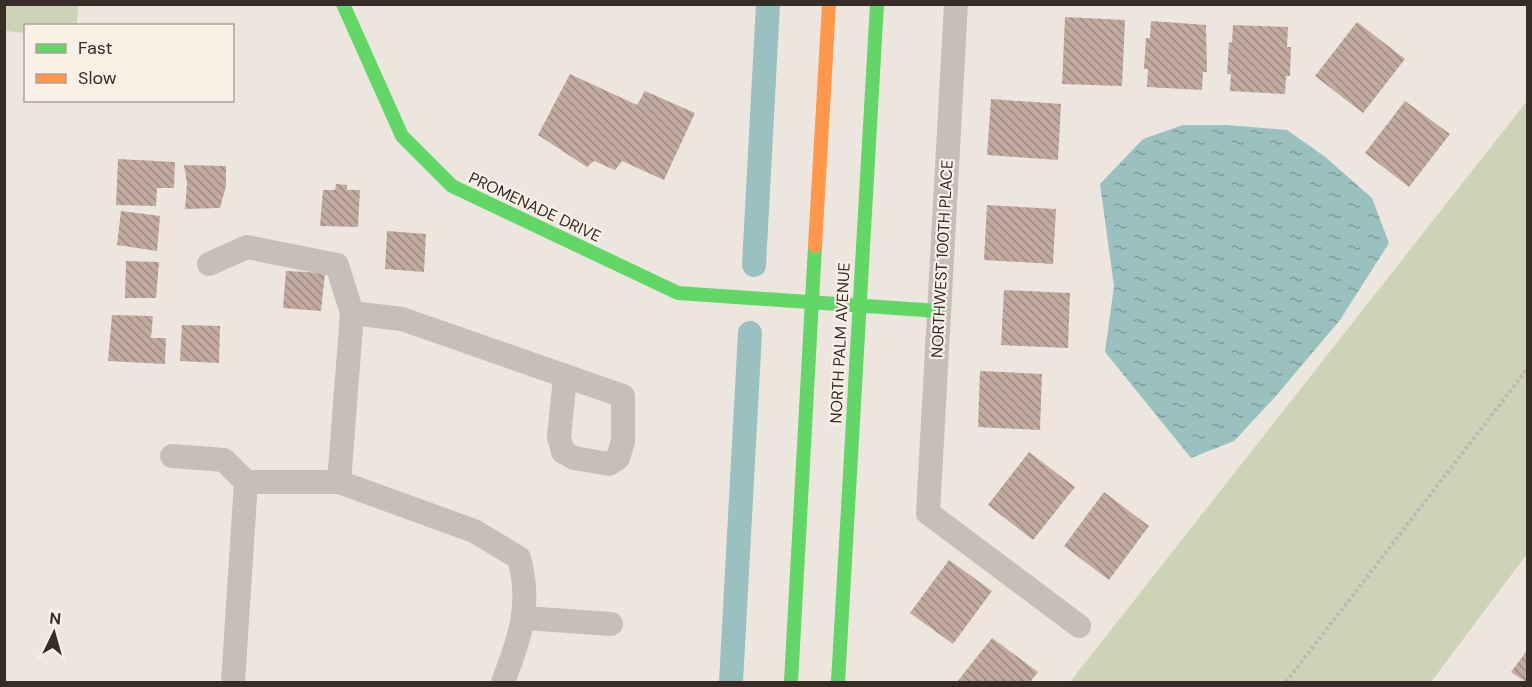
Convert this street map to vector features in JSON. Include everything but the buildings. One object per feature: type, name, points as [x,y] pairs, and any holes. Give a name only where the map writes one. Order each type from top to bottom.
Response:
[{"type":"main road","name":"PROMENADE DRIVE","points":[[343,4],[402,136],[452,186],[678,293],[938,311]]},
{"type":"main road","name":"NORTH PALM AVENUE","points":[[791,682],[829,4]]},
{"type":"main road","name":"NORTH PALM AVENUE","points":[[838,682],[877,4]]},
{"type":"street","name":"NORTHWEST 100TH PLACE","points":[[956,4],[928,513],[1079,626]]},
{"type":"street","points":[[209,264],[247,247],[337,265],[352,313],[339,482]]},
{"type":"street","points":[[352,313],[402,319],[565,378]]},
{"type":"street","points":[[172,456],[224,460],[246,482],[339,482],[474,531],[519,558],[526,581],[525,618],[503,682]]},
{"type":"street","points":[[233,682],[246,482]]},
{"type":"street","points":[[525,618],[611,624]]},
{"type":"path","points":[[1286,682],[1527,368]]},
{"type":"green space","points":[[4,5],[78,5],[77,24],[24,24],[24,33],[5,31]]},
{"type":"green space","points":[[1527,101],[1527,554],[1431,682],[1070,682]]},
{"type":"water","points":[[1183,125],[1226,125],[1287,130],[1324,156],[1372,198],[1389,243],[1340,320],[1275,397],[1234,441],[1191,458],[1105,352],[1114,286],[1100,184],[1143,139]]},
{"type":"waterway","points":[[754,265],[768,4]]},
{"type":"waterway","points":[[731,682],[750,333]]},
{"type":"traffic: fast","points":[[343,4],[402,136],[452,186],[678,293],[938,311]]},
{"type":"traffic: fast","points":[[838,682],[877,4]]},
{"type":"traffic: fast","points":[[791,682],[815,246]]},
{"type":"traffic: slow","points":[[815,246],[829,4]]}]
